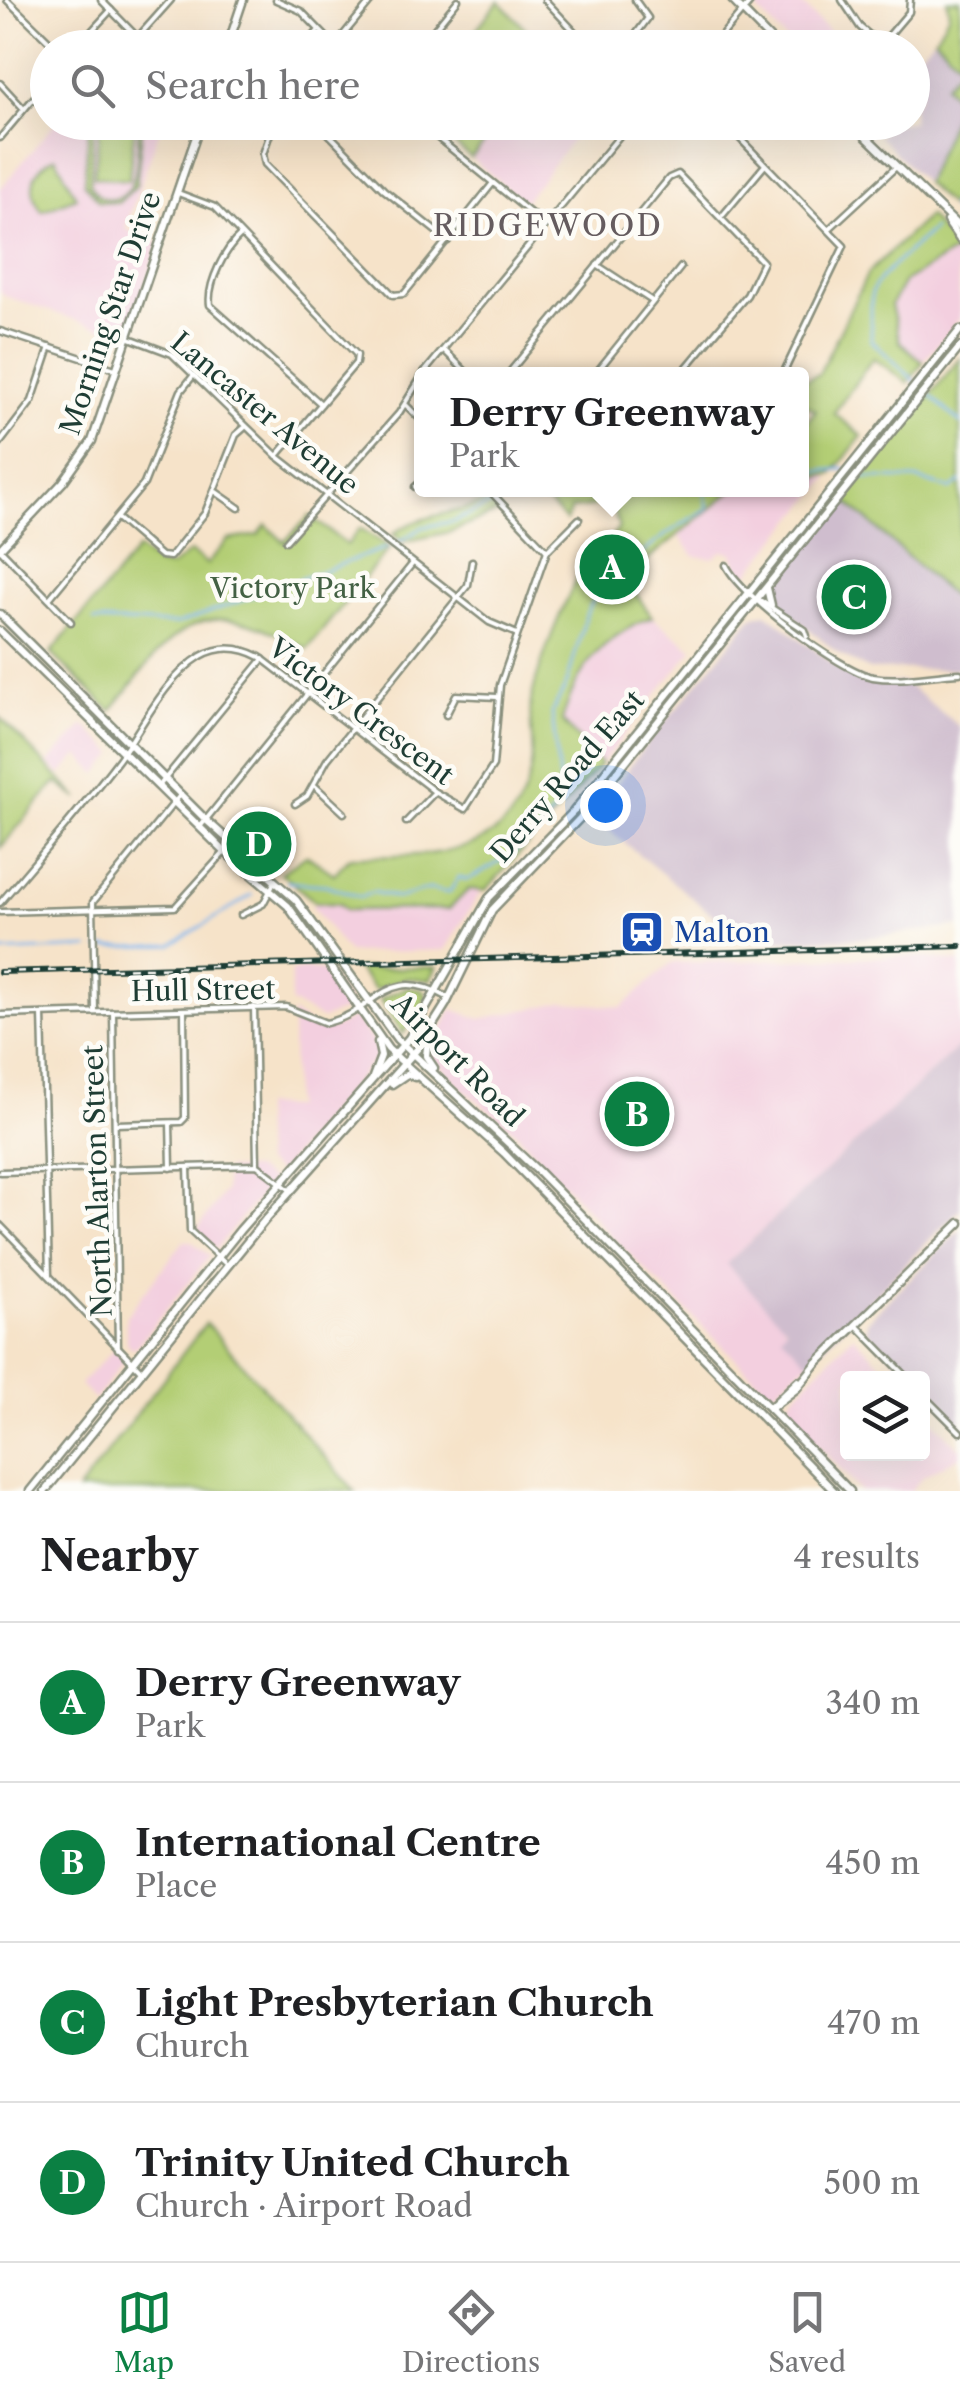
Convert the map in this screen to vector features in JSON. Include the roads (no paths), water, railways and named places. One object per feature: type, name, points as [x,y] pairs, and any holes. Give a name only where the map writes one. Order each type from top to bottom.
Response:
[{"type":"main road","points":[[233,30],[243,0]]},
{"type":"main road","points":[[732,0],[761,30]]},
{"type":"main road","name":"Morning Star Drive","points":[[0,549],[82,457],[100,424],[115,369],[195,140]]},
{"type":"main road","points":[[869,140],[936,209],[960,240]]},
{"type":"main road","points":[[946,220],[960,228]]},
{"type":"main road","name":"Derry Road East","points":[[926,380],[960,330]]},
{"type":"main road","points":[[948,345],[958,349]]},
{"type":"main road","name":"Derry Road East","points":[[45,1491],[290,1190],[413,1054],[435,1025],[483,924],[502,898],[580,818],[755,596],[858,456],[958,349]]},
{"type":"main road","name":"Derry Road East","points":[[30,1491],[280,1183],[403,1045],[437,992],[482,906],[573,812],[755,596],[768,588],[866,462],[901,410]]},
{"type":"main road","points":[[858,456],[860,462],[866,462]]},
{"type":"main road","points":[[768,588],[771,605]]},
{"type":"main road","name":"Airport Road","points":[[0,614],[206,820],[315,920],[368,1001],[403,1045],[450,1087],[850,1491]]},
{"type":"main road","points":[[2,633],[13,626]]},
{"type":"main road","name":"Airport Road","points":[[2,633],[225,852],[270,890],[313,936],[375,1032],[395,1055],[504,1153],[834,1491]]},
{"type":"main road","points":[[44,674],[50,665]]},
{"type":"main road","points":[[435,1025],[426,1056],[450,1087]]},
{"type":"main road","points":[[372,1080],[382,1054],[375,1032]]},
{"type":"main road","points":[[375,1095],[410,1074],[442,1097]]},
{"type":"main road","points":[[762,1417],[960,1222]]},
{"type":"main road","points":[[106,1397],[114,1404]]},
{"type":"street","points":[[7,0],[38,30]]},
{"type":"street","points":[[101,0],[131,30]]},
{"type":"street","points":[[144,30],[171,0]]},
{"type":"street","points":[[276,0],[301,12],[319,30]]},
{"type":"street","points":[[349,30],[372,0]]},
{"type":"street","points":[[434,30],[458,0]]},
{"type":"street","points":[[545,0],[573,30]]},
{"type":"street","points":[[636,0],[648,18],[639,30]]},
{"type":"street","points":[[726,30],[752,0]]},
{"type":"street","points":[[842,0],[862,30]]},
{"type":"street","points":[[894,30],[909,12],[910,0]]},
{"type":"street","points":[[93,30],[111,10]]},
{"type":"street","points":[[0,83],[24,110]]},
{"type":"street","points":[[0,138],[30,103]]},
{"type":"street","points":[[268,140],[263,154],[266,164],[393,295],[404,294],[494,183]]},
{"type":"street","points":[[335,140],[384,190],[448,240]]},
{"type":"street","points":[[440,140],[544,224]]},
{"type":"street","points":[[429,367],[616,140]]},
{"type":"street","points":[[741,140],[842,244],[844,253],[787,367]]},
{"type":"street","points":[[723,215],[764,165]]},
{"type":"street","points":[[829,230],[896,168]]},
{"type":"street","points":[[514,367],[674,174],[681,175],[723,215],[763,262],[747,295],[687,367]]},
{"type":"street","points":[[176,192],[211,205],[355,353],[356,363],[277,456]]},
{"type":"street","points":[[241,235],[226,251],[208,297],[210,305],[321,404]]},
{"type":"street","points":[[597,265],[652,302]]},
{"type":"street","points":[[601,367],[681,267]]},
{"type":"street","points":[[0,331],[115,369]]},
{"type":"street","name":"Lancaster Avenue","points":[[127,337],[166,350],[277,456],[489,622],[517,634]]},
{"type":"street","points":[[0,443],[32,402],[50,347]]},
{"type":"street","points":[[444,349],[461,367]]},
{"type":"street","points":[[49,599],[118,518],[150,473],[180,392],[193,376]]},
{"type":"street","points":[[286,541],[326,491],[406,405],[414,390]]},
{"type":"street","points":[[406,405],[414,413]]},
{"type":"street","points":[[118,518],[161,556],[170,557],[216,492],[236,435],[244,428]]},
{"type":"street","points":[[216,492],[239,508]]},
{"type":"street","points":[[496,497],[547,550]]},
{"type":"street","name":"Victory Crescent","points":[[128,739],[198,658],[227,648],[249,651],[310,693],[435,792],[465,809],[486,783],[496,757],[497,698],[547,550],[579,519]]},
{"type":"street","points":[[0,549],[71,622]]},
{"type":"street","points":[[295,804],[315,786],[327,760],[458,597],[472,577],[472,561]]},
{"type":"street","points":[[200,827],[413,563]]},
{"type":"street","points":[[726,565],[762,607],[846,666],[873,677],[960,673]]},
{"type":"street","points":[[755,596],[805,630],[806,636]]},
{"type":"street","points":[[159,786],[263,659]]},
{"type":"street","points":[[446,714],[460,693],[497,698]]},
{"type":"street","points":[[0,904],[124,750],[128,739]]},
{"type":"street","points":[[315,786],[344,814]]},
{"type":"street","points":[[406,822],[435,792]]},
{"type":"street","points":[[96,1012],[92,910],[95,899],[181,794]]},
{"type":"street","points":[[0,912],[176,906],[232,844]]},
{"type":"street","points":[[241,914],[262,904],[275,880]]},
{"type":"street","name":"Hull Street","points":[[0,1015],[288,1007],[326,1024],[400,984],[420,984],[450,998]]},
{"type":"street","points":[[254,1008],[258,1165]]},
{"type":"street","points":[[116,1124],[181,1122],[186,1115],[184,1010]]},
{"type":"street","name":"North Alarton Street","points":[[113,1012],[122,1340],[118,1349]]},
{"type":"street","points":[[42,1014],[48,1275]]},
{"type":"street","points":[[170,1123],[172,1168]]},
{"type":"street","points":[[0,1172],[258,1165],[290,1190]]},
{"type":"street","points":[[188,1167],[190,1231],[227,1265]]},
{"type":"street","points":[[0,1225],[141,1372]]},
{"type":"street","points":[[856,1325],[901,1371]]},
{"type":"street","points":[[930,1402],[960,1432]]},
{"type":"waterway","points":[[951,209],[960,171]]},
{"type":"waterway","points":[[933,229],[875,286],[871,298],[871,340],[960,423]]},
{"type":"waterway","points":[[809,471],[842,469],[867,478],[916,479],[950,489],[960,482]]},
{"type":"waterway","points":[[503,499],[508,497]]},
{"type":"waterway","points":[[287,882],[326,885],[361,897],[373,892],[397,898],[429,889],[449,893],[459,877],[467,880],[480,873],[533,836],[561,798],[552,713],[567,683],[587,612],[602,585],[668,533],[708,508],[706,497]]},
{"type":"waterway","points":[[396,544],[423,527],[455,521],[496,502]]},
{"type":"waterway","points":[[94,621],[177,624],[388,547]]},
{"type":"waterway","points":[[99,948],[171,945],[252,895]]},
{"type":"waterway","points":[[0,952],[89,948]]},
{"type":"railway","points":[[0,972],[960,946]]},
{"type":"place","name":"Derry Greenway","points":[[612,567]]},
{"type":"place","name":"Light Presbyterian Church","points":[[854,597]]},
{"type":"place","name":"Trinity United Church","points":[[259,844]]},
{"type":"place","name":"Malton","points":[[642,932]]},
{"type":"place","name":"International Centre","points":[[637,1114]]},
{"type":"district","name":"RIDGEWOOD","points":[[548,225]]},
{"type":"park label","name":"Victory Park","points":[[293,588]]}]
